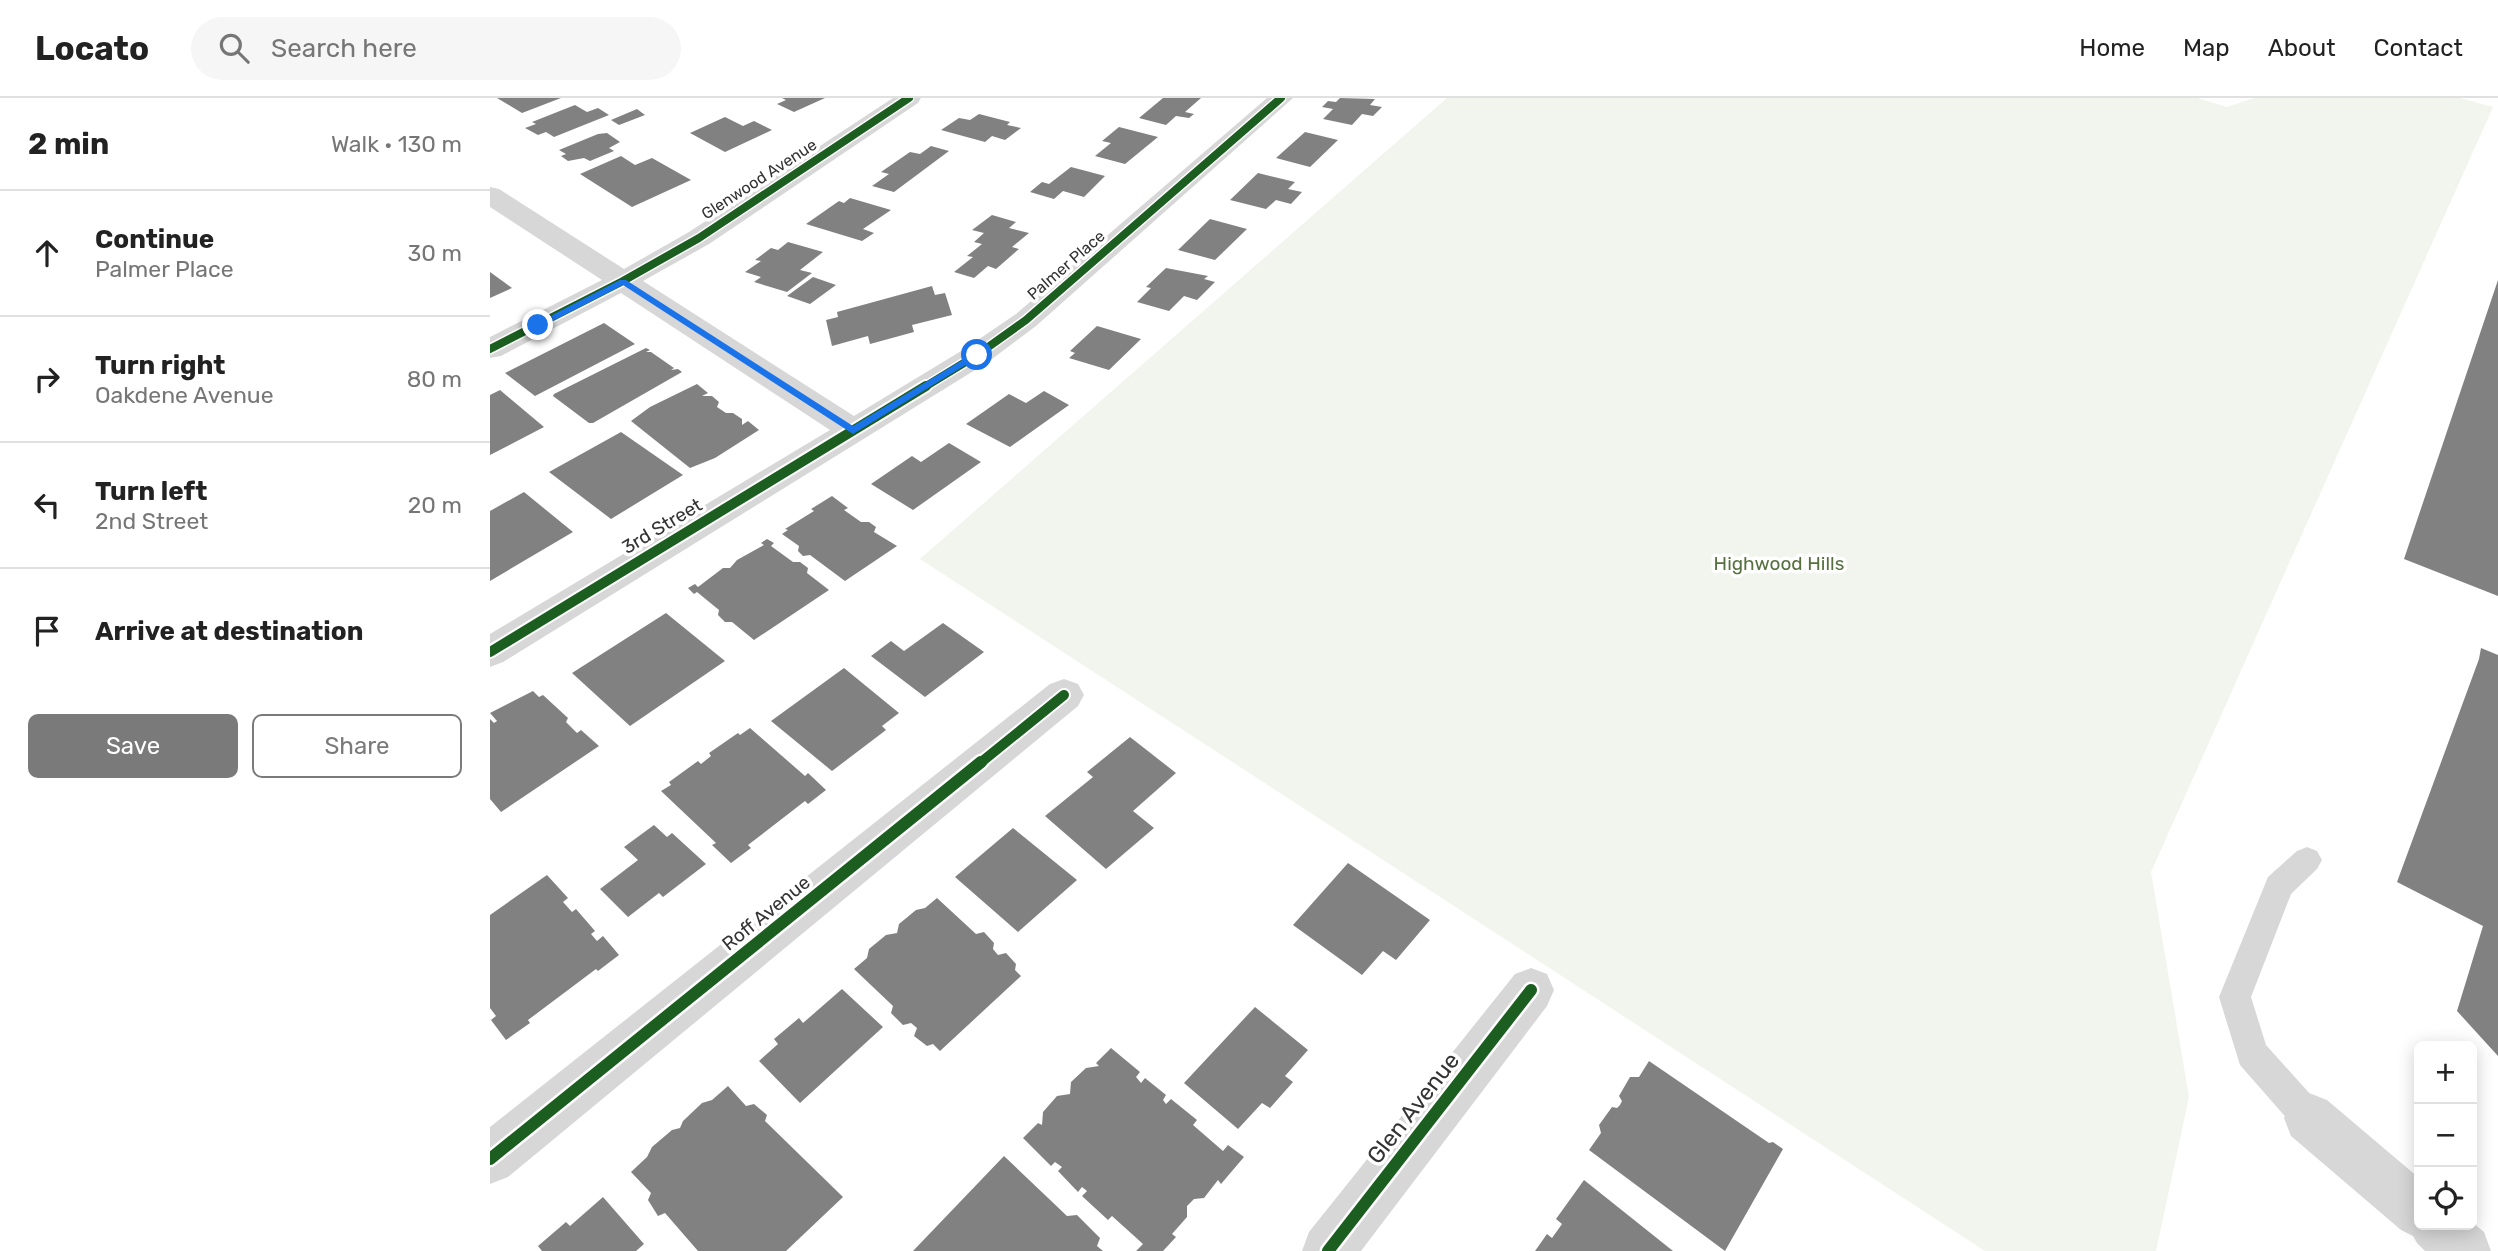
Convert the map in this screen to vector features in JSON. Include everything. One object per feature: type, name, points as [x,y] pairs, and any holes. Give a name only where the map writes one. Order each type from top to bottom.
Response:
[{"type":"street","name":"Glenwood Avenue","points":[[490,349],[623,281],[757,201],[909,98]]},
{"type":"street","name":"Palmer Place","points":[[853,430],[977,355],[1026,320],[1281,98]]},
{"type":"street","points":[[490,195],[853,430]]},
{"type":"street","name":"3rd Street","points":[[490,652],[853,430]]},
{"type":"street","name":"Roff Avenue","points":[[490,1159],[1065,695]]},
{"type":"street","name":"Glen Avenue","points":[[1328,1251],[1531,990]]},
{"type":"street","points":[[2309,1118],[2414,1208]]},
{"type":"street","points":[[2441,1230],[2466,1251]]},
{"type":"lane","points":[[2306,860],[2279,886],[2235,997],[2252,1054],[2309,1118]]},
{"type":"green space","name":"Highwood Hills","points":[[1447,98],[2197,98],[2227,107],[2254,98],[2460,98],[2493,107],[2151,872],[2189,1097],[2156,1251],[1985,1251],[920,559]]},
{"type":"building","points":[[497,98],[561,98],[522,113]]},
{"type":"building","points":[[782,98],[825,98],[794,112],[777,104],[786,100]]},
{"type":"building","points":[[1163,98],[1201,98],[1185,112],[1194,114],[1189,118],[1176,116],[1166,125],[1139,118]]},
{"type":"building","points":[[1340,98],[1375,99],[1370,105],[1382,107],[1373,116],[1362,114],[1352,125],[1323,119],[1333,109],[1322,107],[1328,101],[1336,102]]},
{"type":"building","points":[[575,105],[587,112],[598,108],[609,115],[554,137],[546,132],[538,135],[525,128],[536,124],[532,122]]},
{"type":"building","points":[[637,109],[645,115],[619,125],[611,120]]},
{"type":"building","points":[[979,114],[1010,122],[1007,125],[1021,128],[1005,140],[992,136],[985,142],[941,130],[959,118],[970,120]]},
{"type":"building","points":[[725,117],[743,126],[754,121],[772,130],[725,152],[690,133]]},
{"type":"building","points":[[1119,127],[1158,137],[1125,164],[1095,156],[1111,143],[1102,141]]},
{"type":"building","points":[[1305,132],[1338,140],[1310,167],[1276,158]]},
{"type":"building","points":[[607,133],[620,142],[609,148],[614,151],[590,161],[584,158],[568,161],[561,156],[566,154],[559,150]]},
{"type":"building","points":[[931,146],[949,151],[894,192],[872,186],[889,174],[881,172],[910,152],[920,154]]},
{"type":"building","points":[[621,156],[635,165],[652,158],[691,180],[632,207],[580,174]]},
{"type":"building","points":[[1071,167],[1105,176],[1084,197],[1063,191],[1054,199],[1030,192],[1042,182],[1049,184]]},
{"type":"building","points":[[1258,173],[1295,182],[1288,189],[1302,192],[1291,204],[1276,200],[1266,209],[1230,200]]},
{"type":"building","points":[[850,198],[891,210],[863,229],[874,233],[862,241],[806,224],[839,201],[844,203]]},
{"type":"building","points":[[992,215],[1016,222],[1009,228],[1029,233],[1012,247],[1019,249],[996,269],[988,266],[974,278],[954,272],[973,257],[967,256],[982,244],[974,242],[984,233],[972,230]]},
{"type":"building","points":[[1210,219],[1247,229],[1215,260],[1178,250]]},
{"type":"building","points":[[788,242],[823,252],[800,270],[812,273],[787,292],[754,282],[761,277],[745,272],[761,261],[755,260],[771,248],[778,250]]},
{"type":"building","points":[[1166,268],[1208,276],[1204,279],[1215,282],[1197,300],[1184,296],[1169,311],[1137,302],[1151,288],[1146,287]]},
{"type":"building","points":[[490,272],[512,288],[490,298]]},
{"type":"building","points":[[813,277],[836,285],[810,304],[787,296]]},
{"type":"building","points":[[2498,280],[2498,596],[2404,559]]},
{"type":"building","points":[[932,286],[935,295],[945,293],[952,315],[912,325],[914,332],[870,344],[868,336],[832,346],[826,320],[838,317],[837,312]]},
{"type":"building","points":[[604,323],[635,344],[535,396],[505,373]]},
{"type":"building","points":[[1097,326],[1141,339],[1109,370],[1069,358],[1075,353],[1070,351]]},
{"type":"building","points":[[646,348],[650,350],[646,352],[651,352],[674,368],[671,370],[678,369],[682,372],[593,423],[589,423],[553,396],[554,394]]},
{"type":"building","points":[[697,384],[708,393],[702,396],[712,396],[719,402],[717,407],[742,419],[742,425],[748,421],[759,430],[715,458],[690,468],[631,421],[650,407]]},
{"type":"building","points":[[500,390],[544,427],[490,455],[490,395]]},
{"type":"building","points":[[1044,391],[1069,405],[1010,447],[966,424],[1009,394],[1026,403]]},
{"type":"building","points":[[621,432],[683,475],[611,519],[549,472]]},
{"type":"building","points":[[949,443],[981,462],[913,510],[871,484],[912,456],[921,462]]},
{"type":"building","points":[[524,492],[573,532],[490,581],[490,511]]},
{"type":"building","points":[[832,496],[848,508],[844,510],[861,522],[869,522],[876,527],[874,532],[897,546],[845,581],[810,555],[803,556],[798,551],[799,546],[782,534],[788,530],[785,529],[814,511],[811,509]]},
{"type":"building","points":[[767,539],[774,543],[771,546],[793,562],[800,562],[808,568],[807,573],[829,590],[754,640],[732,622],[725,622],[718,615],[719,610],[688,588],[695,584],[698,587],[723,568],[730,568],[737,560],[764,545],[761,543]]},
{"type":"building","points":[[666,613],[725,661],[630,726],[572,673]]},
{"type":"building","points":[[943,623],[984,652],[925,697],[871,656],[891,641],[904,651]]},
{"type":"building","points":[[2481,648],[2498,655],[2498,1056],[2457,1011],[2483,926],[2397,882]]},
{"type":"building","points":[[844,668],[899,713],[882,726],[886,730],[832,771],[771,721]]},
{"type":"building","points":[[533,691],[539,697],[543,695],[568,718],[566,722],[577,733],[581,730],[599,746],[501,812],[490,799],[490,719],[494,723],[497,721],[490,713]]},
{"type":"building","points":[[750,728],[805,776],[808,773],[826,790],[808,804],[805,801],[748,845],[751,848],[731,863],[712,845],[716,843],[661,791],[698,761],[701,764],[711,756],[709,753]]},
{"type":"building","points":[[1130,737],[1176,773],[1133,811],[1154,828],[1106,869],[1045,816],[1093,777],[1087,772]]},
{"type":"building","points":[[654,825],[667,837],[672,833],[706,864],[663,897],[659,893],[628,917],[600,889],[638,860],[624,847]]},
{"type":"building","points":[[1013,828],[1077,880],[1018,932],[955,877]]},
{"type":"building","points":[[1348,863],[1430,920],[1396,960],[1383,951],[1362,975],[1293,925]]},
{"type":"building","points":[[547,875],[568,898],[563,902],[572,912],[576,909],[595,931],[591,934],[597,941],[603,936],[619,955],[528,1020],[530,1023],[506,1040],[491,1020],[496,1016],[490,1008],[490,915]]},
{"type":"building","points":[[937,898],[976,934],[984,932],[994,943],[993,949],[998,955],[1006,953],[1016,964],[1015,970],[1021,976],[940,1051],[933,1044],[927,1046],[914,1036],[917,1028],[911,1023],[903,1025],[891,1013],[893,1006],[854,969],[867,958],[869,949],[886,935],[897,933],[899,924]]},
{"type":"building","points":[[842,989],[883,1027],[800,1103],[759,1061],[778,1044],[774,1039],[799,1018],[803,1023]]},
{"type":"building","points":[[1255,1007],[1308,1050],[1285,1076],[1293,1082],[1270,1108],[1262,1103],[1238,1129],[1184,1083]]},
{"type":"building","points":[[1111,1048],[1140,1072],[1136,1077],[1141,1083],[1145,1078],[1166,1095],[1163,1100],[1166,1104],[1171,1099],[1197,1120],[1193,1125],[1223,1151],[1228,1145],[1244,1157],[1221,1184],[1218,1180],[1204,1198],[1194,1199],[1187,1206],[1187,1217],[1172,1234],[1176,1237],[1163,1251],[1136,1251],[1143,1244],[1112,1216],[1108,1220],[1082,1196],[1087,1191],[1082,1187],[1078,1192],[1058,1171],[1062,1167],[1055,1162],[1051,1166],[1023,1138],[1038,1123],[1042,1125],[1043,1112],[1057,1096],[1070,1094],[1071,1082],[1086,1068],[1099,1066],[1096,1063]]},
{"type":"building","points":[[1649,1061],[1769,1143],[1773,1142],[1783,1149],[1725,1251],[1589,1150],[1601,1133],[1599,1125],[1612,1107],[1617,1108],[1620,1105],[1622,1101],[1619,1096],[1630,1077],[1639,1077]]},
{"type":"building","points":[[728,1086],[746,1106],[754,1104],[767,1115],[765,1121],[843,1197],[786,1251],[698,1251],[665,1213],[658,1216],[648,1200],[651,1193],[631,1172],[647,1157],[652,1147],[672,1130],[680,1128],[683,1121],[702,1103],[712,1100]]},
{"type":"building","points":[[1004,1156],[1067,1216],[1077,1215],[1100,1238],[1097,1246],[1103,1251],[913,1251]]},
{"type":"building","points":[[1584,1180],[1673,1251],[1535,1251],[1547,1234],[1552,1238],[1562,1224],[1556,1219]]},
{"type":"building","points":[[603,1197],[644,1244],[636,1251],[542,1251],[538,1246],[566,1222],[570,1226]]},
{"type":"cycle path","points":[[490,349],[623,281],[699,238],[909,98]]},
{"type":"cycle path","points":[[490,652],[977,355],[1026,320],[1281,98]]},
{"type":"cycle path","points":[[490,1159],[1064,695]]},
{"type":"cycle path","points":[[1328,1251],[1531,990]]},
{"type":"route","points":[[538,325],[623,281],[853,430],[977,355]]}]
